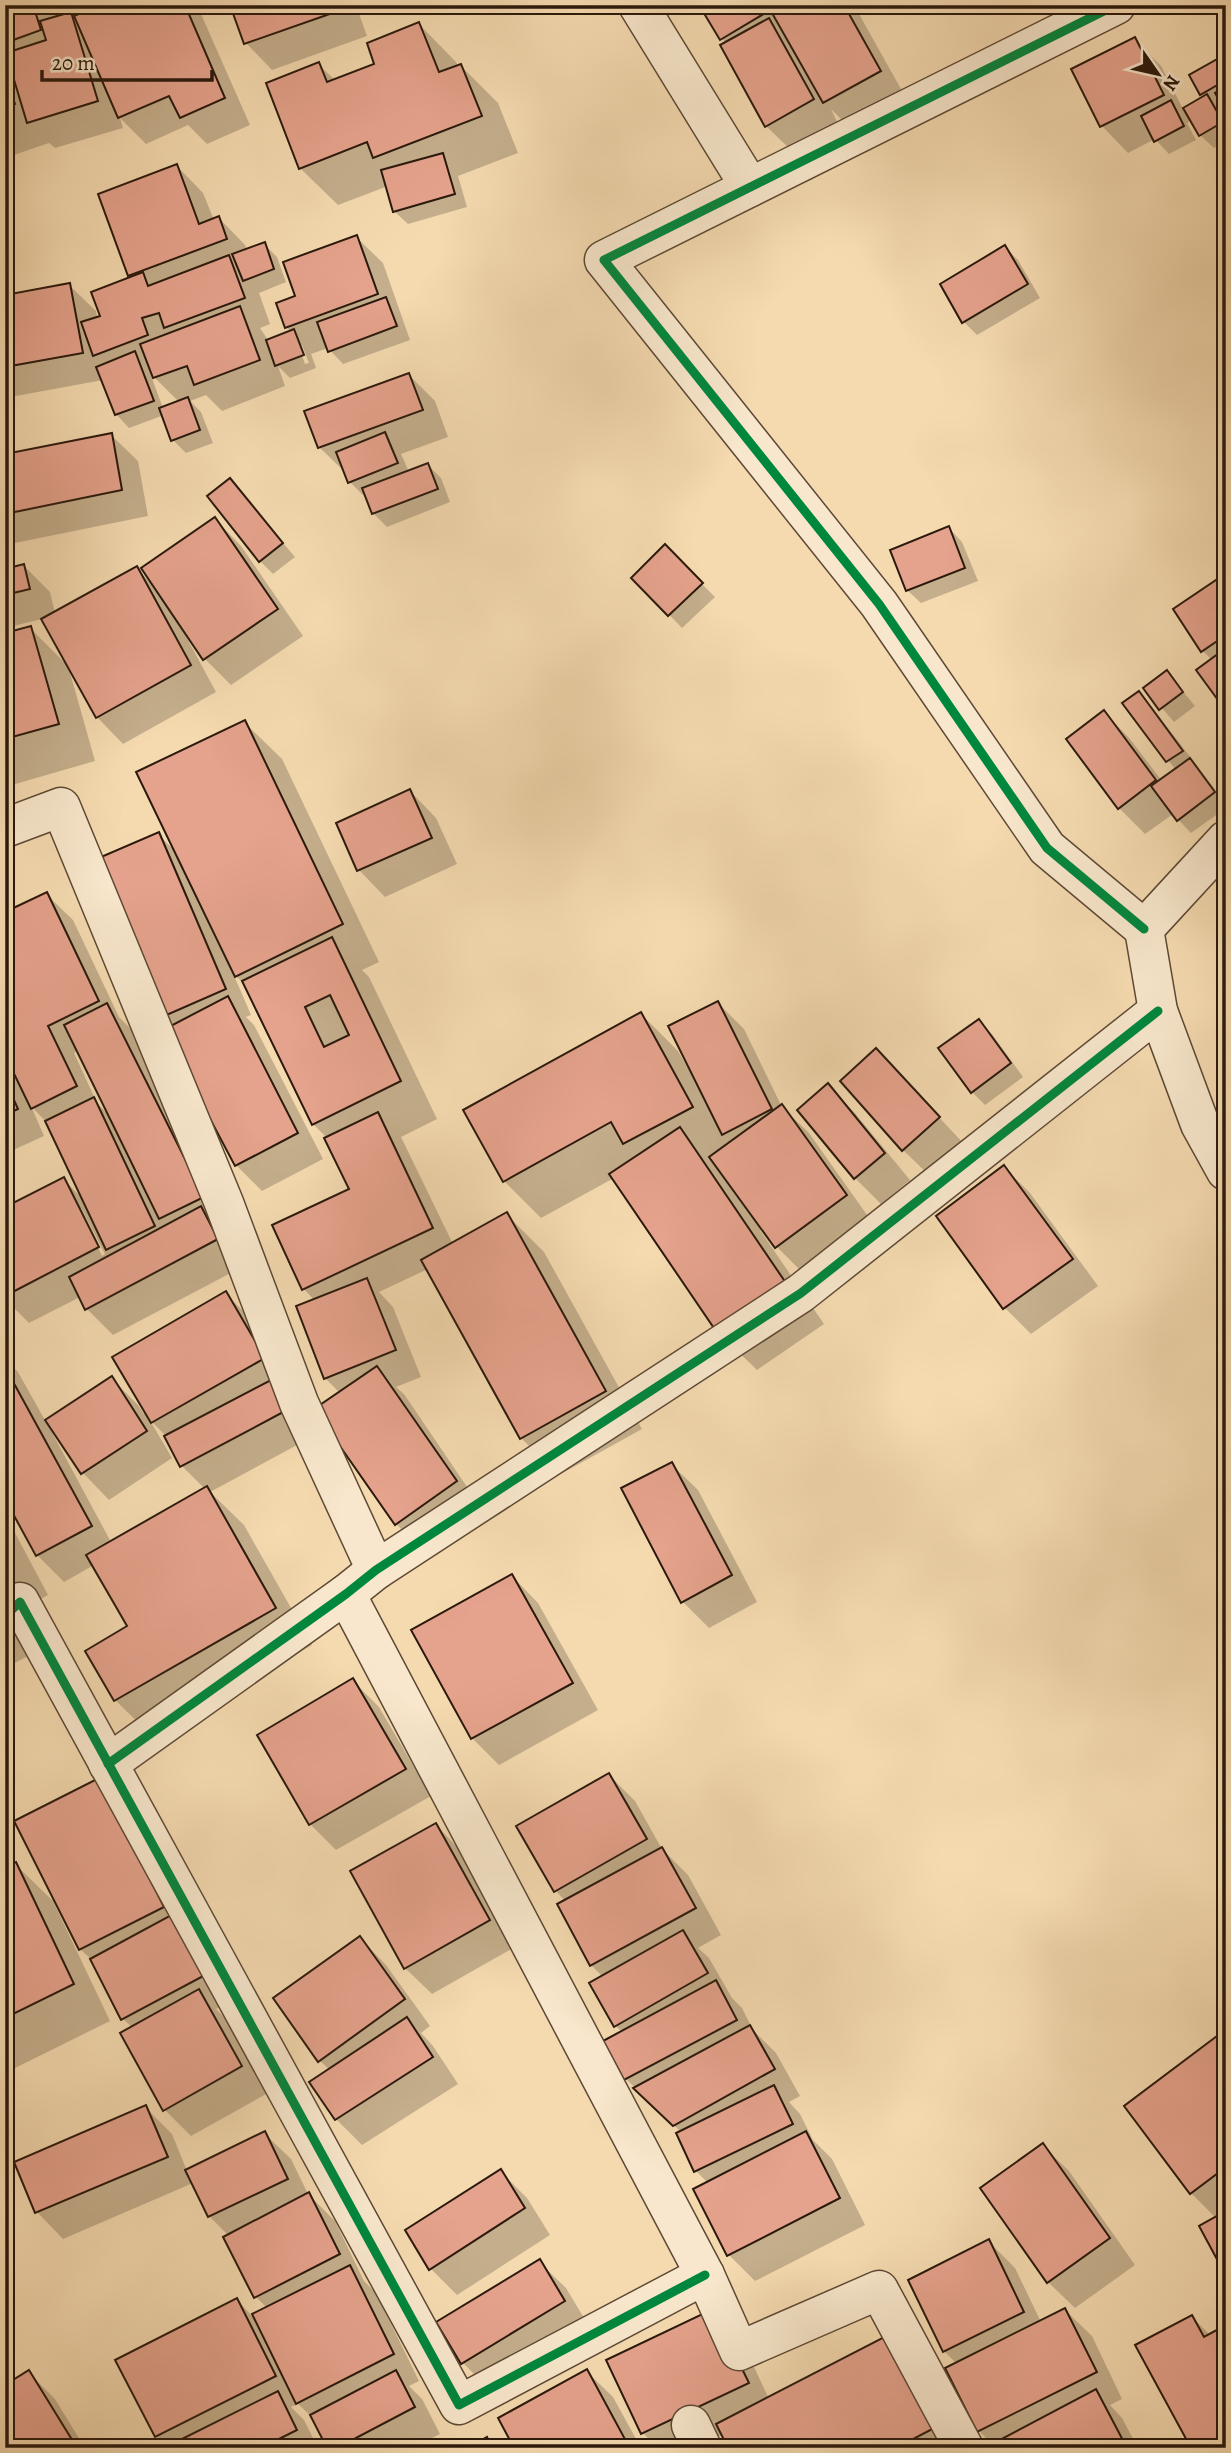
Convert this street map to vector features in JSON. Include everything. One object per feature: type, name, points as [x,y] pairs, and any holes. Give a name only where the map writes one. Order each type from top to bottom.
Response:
[{"type":"street","points":[[638,5],[750,187]]},
{"type":"street","points":[[1116,5],[604,260],[879,604],[1047,848],[1144,929],[1158,1011],[1200,1124],[1226,1171]]},
{"type":"street","points":[[5,828],[61,807],[224,1203],[299,1403],[376,1570]]},
{"type":"street","points":[[1144,929],[1226,840]]},
{"type":"street","points":[[108,1764],[376,1570],[801,1293],[1158,1011]]},
{"type":"street","points":[[346,1594],[705,2275],[740,2351],[879,2290],[964,2448]]},
{"type":"street","points":[[5,1616],[20,1602],[458,2405],[705,2275]]},
{"type":"building","points":[[5,5],[33,5],[41,30],[5,43]]},
{"type":"building","points":[[100,5],[185,5],[225,98],[180,118],[169,96],[118,118],[74,16]]},
{"type":"building","points":[[230,5],[340,5],[341,10],[244,44]]},
{"type":"building","points":[[699,5],[763,5],[767,12],[720,40]]},
{"type":"building","points":[[844,5],[881,71],[823,103],[768,6]]},
{"type":"building","points":[[71,12],[98,101],[27,123],[6,53],[46,40],[40,21]]},
{"type":"building","points":[[769,18],[814,99],[765,127],[720,45]]},
{"type":"building","points":[[419,22],[439,72],[461,64],[482,116],[373,158],[367,142],[299,169],[266,83],[319,62],[327,82],[374,64],[367,43]]},
{"type":"building","points":[[1135,37],[1164,95],[1100,127],[1071,69]]},
{"type":"building","points":[[1219,58],[1226,70],[1226,80],[1200,95],[1189,75]]},
{"type":"building","points":[[5,77],[15,104],[5,108]]},
{"type":"building","points":[[1226,87],[1226,112],[1215,93]]},
{"type":"building","points":[[1207,94],[1223,122],[1199,136],[1183,108]]},
{"type":"building","points":[[1171,100],[1184,126],[1154,142],[1141,116]]},
{"type":"building","points":[[443,153],[455,194],[393,212],[381,170]]},
{"type":"building","points":[[177,164],[199,224],[219,216],[227,239],[128,276],[98,194]]},
{"type":"building","points":[[357,235],[378,294],[285,328],[276,303],[295,296],[283,262]]},
{"type":"building","points":[[265,242],[274,269],[243,281],[232,254]]},
{"type":"building","points":[[1005,245],[1028,284],[962,323],[940,284]]},
{"type":"building","points":[[229,255],[245,298],[164,328],[159,313],[142,318],[148,335],[93,356],[81,322],[100,316],[91,292],[143,272],[148,286]]},
{"type":"building","points":[[70,283],[83,353],[5,367],[5,295]]},
{"type":"building","points":[[386,297],[397,326],[328,352],[317,322]]},
{"type":"building","points":[[240,306],[260,360],[194,385],[187,366],[153,378],[140,344]]},
{"type":"building","points":[[294,329],[304,355],[275,366],[266,340]]},
{"type":"building","points":[[135,351],[154,401],[115,415],[96,367]]},
{"type":"building","points":[[409,373],[423,410],[318,448],[304,411]]},
{"type":"building","points":[[188,397],[200,430],[171,441],[159,408]]},
{"type":"building","points":[[385,432],[398,463],[348,483],[336,452]]},
{"type":"building","points":[[112,433],[122,490],[5,514],[5,454]]},
{"type":"building","points":[[428,463],[438,489],[372,514],[362,488]]},
{"type":"building","points":[[230,478],[283,543],[259,562],[207,496]]},
{"type":"building","points":[[215,517],[278,609],[203,660],[141,568]]},
{"type":"building","points":[[949,526],[965,568],[906,591],[890,550]]},
{"type":"building","points":[[665,544],[703,583],[668,616],[631,578]]},
{"type":"building","points":[[24,564],[30,589],[5,595],[5,569]]},
{"type":"building","points":[[137,566],[191,665],[96,718],[41,619]]},
{"type":"building","points":[[1222,576],[1226,582],[1226,635],[1201,652],[1173,609]]},
{"type":"building","points":[[31,626],[59,724],[5,739],[5,633]]},
{"type":"building","points":[[1226,648],[1226,711],[1196,670]]},
{"type":"building","points":[[1167,670],[1183,692],[1159,710],[1143,688]]},
{"type":"building","points":[[1139,691],[1183,751],[1166,762],[1122,703]]},
{"type":"building","points":[[1104,710],[1156,780],[1118,809],[1066,739]]},
{"type":"building","points":[[245,720],[343,924],[235,977],[136,772]]},
{"type":"building","points":[[1190,758],[1215,792],[1177,821],[1151,786]]},
{"type":"building","points":[[410,789],[432,838],[357,871],[336,823]]},
{"type":"building","points":[[159,832],[226,989],[162,1017],[94,860]]},
{"type":"building","points":[[47,892],[99,1001],[48,1026],[77,1086],[31,1109],[5,1055],[5,1000],[10,998],[5,988],[5,912]]},
{"type":"building","points":[[332,937],[401,1081],[312,1125],[242,981]],"holes":[[[330,995],[349,1035],[324,1047],[305,1007]]]},
{"type":"building","points":[[228,996],[298,1133],[235,1166],[163,1030]]},
{"type":"building","points":[[718,1001],[772,1109],[722,1135],[668,1026]]},
{"type":"building","points":[[107,1003],[204,1197],[159,1219],[64,1025]]},
{"type":"building","points":[[641,1012],[693,1107],[623,1144],[611,1122],[503,1182],[463,1110]]},
{"type":"building","points":[[979,1019],[1011,1063],[971,1093],[938,1048]]},
{"type":"building","points":[[876,1048],[940,1117],[902,1151],[840,1081]]},
{"type":"building","points":[[5,1080],[18,1109],[5,1115]]},
{"type":"building","points":[[828,1083],[885,1153],[854,1179],[797,1110]]},
{"type":"building","points":[[94,1097],[155,1226],[106,1250],[45,1121]]},
{"type":"building","points":[[782,1104],[847,1195],[775,1248],[709,1157]]},
{"type":"building","points":[[378,1112],[433,1228],[302,1290],[272,1225],[349,1189],[324,1138]]},
{"type":"building","points":[[680,1127],[788,1286],[718,1334],[609,1174]]},
{"type":"building","points":[[1004,1165],[1073,1259],[1003,1309],[936,1216]]},
{"type":"building","points":[[64,1177],[99,1247],[5,1296],[5,1207]]},
{"type":"building","points":[[201,1206],[218,1239],[85,1310],[69,1277]]},
{"type":"building","points":[[507,1212],[606,1391],[520,1439],[421,1260]]},
{"type":"building","points":[[367,1278],[396,1350],[324,1379],[296,1306]]},
{"type":"building","points":[[226,1291],[265,1358],[151,1423],[112,1357]]},
{"type":"building","points":[[377,1366],[457,1481],[395,1525],[314,1409]]},
{"type":"building","points":[[5,1367],[92,1526],[36,1556],[5,1499]]},
{"type":"building","points":[[112,1376],[147,1431],[81,1474],[45,1420]]},
{"type":"building","points":[[271,1380],[287,1410],[180,1467],[164,1436]]},
{"type":"building","points":[[672,1462],[732,1575],[681,1603],[621,1488]]},
{"type":"building","points":[[207,1486],[276,1608],[114,1701],[85,1651],[127,1626],[86,1555]]},
{"type":"building","points":[[512,1574],[573,1683],[471,1739],[411,1630]]},
{"type":"building","points":[[353,1678],[406,1769],[309,1825],[257,1735]]},
{"type":"building","points":[[609,1773],[647,1839],[554,1892],[516,1826]]},
{"type":"building","points":[[99,1778],[164,1907],[79,1950],[14,1821]]},
{"type":"building","points":[[436,1823],[490,1920],[404,1969],[350,1871]]},
{"type":"building","points":[[662,1847],[696,1908],[590,1966],[557,1904]]},
{"type":"building","points":[[16,1862],[74,1984],[5,2018],[5,1867]]},
{"type":"building","points":[[175,1913],[207,1974],[121,2020],[90,1959]]},
{"type":"building","points":[[683,1930],[708,1973],[614,2027],[589,1983]]},
{"type":"building","points":[[360,1936],[405,1999],[318,2062],[273,1998]]},
{"type":"building","points":[[716,1980],[737,2020],[624,2080],[603,2041]]},
{"type":"building","points":[[199,1989],[242,2066],[163,2111],[120,2033]]},
{"type":"building","points":[[407,2017],[433,2057],[335,2120],[309,2082]]},
{"type":"building","points":[[750,2025],[775,2069],[673,2126],[633,2088]]},
{"type":"building","points":[[1221,2033],[1226,2039],[1226,2167],[1190,2194],[1124,2106]]},
{"type":"building","points":[[774,2085],[793,2124],[694,2172],[676,2133]]},
{"type":"building","points":[[146,2105],[168,2157],[35,2213],[14,2162]]},
{"type":"building","points":[[265,2131],[288,2179],[208,2217],[185,2170]]},
{"type":"building","points":[[806,2131],[840,2198],[727,2256],[693,2189]]},
{"type":"building","points":[[1043,2143],[1110,2238],[1047,2283],[980,2188]]},
{"type":"building","points":[[501,2169],[525,2208],[429,2270],[405,2230]]},
{"type":"building","points":[[309,2192],[340,2254],[254,2298],[223,2237]]},
{"type":"building","points":[[1226,2211],[1226,2276],[1199,2226]]},
{"type":"building","points":[[989,2239],[1024,2312],[943,2352],[908,2280]]},
{"type":"building","points":[[540,2259],[565,2301],[461,2364],[436,2322]]},
{"type":"building","points":[[350,2265],[394,2354],[296,2404],[252,2314]]},
{"type":"building","points":[[237,2298],[276,2376],[155,2437],[115,2360]]},
{"type":"building","points":[[1065,2308],[1097,2372],[977,2432],[945,2368]]},
{"type":"building","points":[[713,2309],[749,2383],[641,2434],[606,2360]]},
{"type":"building","points":[[1192,2315],[1204,2337],[1226,2325],[1226,2448],[1191,2448],[1135,2345]]},
{"type":"building","points":[[892,2333],[940,2425],[896,2448],[728,2448],[716,2424]]},
{"type":"building","points":[[587,2369],[626,2441],[614,2448],[514,2448],[498,2418]]},
{"type":"building","points":[[29,2370],[74,2443],[66,2448],[5,2448],[5,2385]]},
{"type":"building","points":[[396,2370],[415,2407],[337,2448],[327,2448],[310,2415]]},
{"type":"building","points":[[1096,2389],[1127,2448],[996,2448],[994,2443]]},
{"type":"building","points":[[278,2391],[297,2430],[261,2448],[164,2448]]},
{"type":"building","points":[[487,2437],[492,2448],[468,2448]]},
{"type":"cycle path","points":[[1116,5],[604,260],[879,604],[1047,848],[1144,929]]},
{"type":"cycle path","points":[[108,1764],[376,1570],[801,1293],[1158,1011]]},
{"type":"cycle path","points":[[5,1616],[20,1602],[459,2405],[705,2275]]}]
